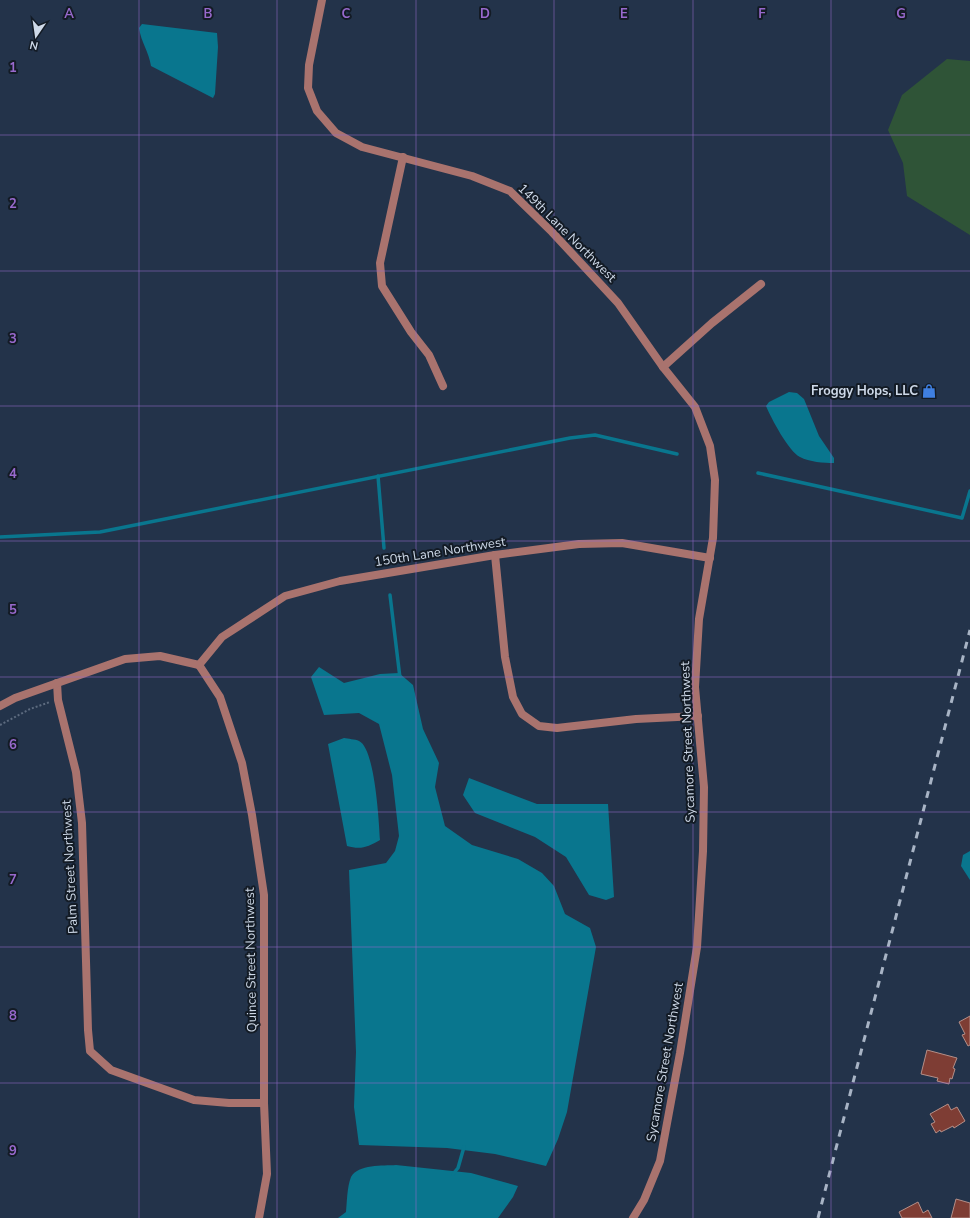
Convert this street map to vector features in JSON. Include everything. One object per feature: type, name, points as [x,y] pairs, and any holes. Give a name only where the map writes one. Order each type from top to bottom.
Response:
[{"type":"street","name":"149th Lane Northwest","points":[[322,0],[309,65],[308,88],[316,111],[336,133],[362,147],[472,176],[510,191],[590,271],[618,303],[663,367]]},
{"type":"street","points":[[403,157],[380,263],[382,286],[411,332],[429,355],[443,386]]},
{"type":"street","points":[[663,367],[712,323],[761,284]]},
{"type":"street","name":"Sycamore Street Northwest","points":[[633,1218],[644,1200],[660,1162],[697,947],[703,852],[704,787],[695,687],[699,619],[713,538],[715,480],[710,446],[695,407],[663,367]]},
{"type":"street","name":"150th Lane Northwest","points":[[199,665],[222,637],[285,596],[340,581],[495,555],[579,544],[622,543],[710,558]]},
{"type":"street","points":[[495,555],[505,657],[513,697],[522,714],[539,726],[557,728],[636,719],[698,716]]},
{"type":"street","points":[[0,706],[15,698],[125,659],[160,656],[199,665]]},
{"type":"street","name":"Quince Street Northwest","points":[[199,665],[220,697],[242,763],[252,815],[264,895],[264,1103],[267,1174],[264,1201],[259,1218]]},
{"type":"street","name":"Palm Street Northwest","points":[[57,683],[58,700],[76,772],[82,823],[88,1030],[90,1051],[111,1070],[194,1100],[229,1103],[264,1103]]},
{"type":"path","points":[[0,725],[30,709],[58,700]]},
{"type":"green space","points":[[947,59],[970,61],[970,235],[907,196],[903,163],[888,130],[902,95]]},
{"type":"water","points":[[142,24],[217,33],[218,47],[215,94],[213,98],[151,66],[149,56],[141,38],[139,28]]},
{"type":"water","points":[[789,392],[797,393],[804,399],[819,436],[834,458],[834,463],[812,461],[800,457],[791,449],[781,434],[766,406],[769,402]]},
{"type":"water","points":[[319,667],[344,683],[380,674],[399,673],[413,685],[423,729],[439,763],[435,787],[445,826],[472,845],[518,859],[542,873],[554,886],[565,914],[590,928],[596,947],[567,1112],[558,1139],[546,1166],[495,1154],[447,1148],[359,1145],[354,1107],[356,1052],[349,870],[386,863],[395,851],[399,836],[392,775],[379,724],[359,713],[324,715],[311,677]]},
{"type":"water","points":[[344,738],[359,741],[364,747],[369,757],[375,786],[380,840],[364,847],[356,848],[347,846],[328,744]]},
{"type":"water","points":[[469,778],[537,804],[608,804],[614,897],[606,900],[589,895],[566,857],[535,837],[475,813],[463,795]]},
{"type":"water","points":[[970,851],[970,880],[961,866],[963,855]]},
{"type":"water","points":[[396,1165],[471,1173],[518,1186],[513,1197],[498,1218],[338,1218],[346,1212],[347,1194],[351,1177],[354,1173],[371,1166]]},
{"type":"building","points":[[970,1016],[970,1045],[968,1046],[962,1035],[965,1034],[959,1022]]},
{"type":"building","points":[[927,1050],[957,1058],[953,1068],[955,1069],[952,1079],[950,1078],[949,1084],[937,1081],[938,1078],[921,1074]]},
{"type":"building","points":[[948,1104],[951,1110],[957,1107],[965,1121],[954,1128],[953,1126],[941,1132],[940,1130],[936,1133],[931,1124],[935,1122],[930,1114]]},
{"type":"building","points":[[956,1199],[970,1203],[970,1218],[951,1218]]},
{"type":"building","points":[[918,1202],[923,1213],[928,1210],[932,1218],[902,1218],[899,1212]]},
{"type":"waterway","points":[[0,537],[100,532],[570,438],[595,435],[677,454]]},
{"type":"waterway","points":[[758,473],[962,518],[970,491]]},
{"type":"waterway","points":[[378,476],[384,548]]},
{"type":"waterway","points":[[390,595],[400,678]]},
{"type":"waterway","points":[[453,1174],[458,1168],[464,1147]]},
{"type":"railway","points":[[818,1218],[970,630]]},
{"type":"place","name":"Froggy Hops, LLC","points":[[929,391]]}]
